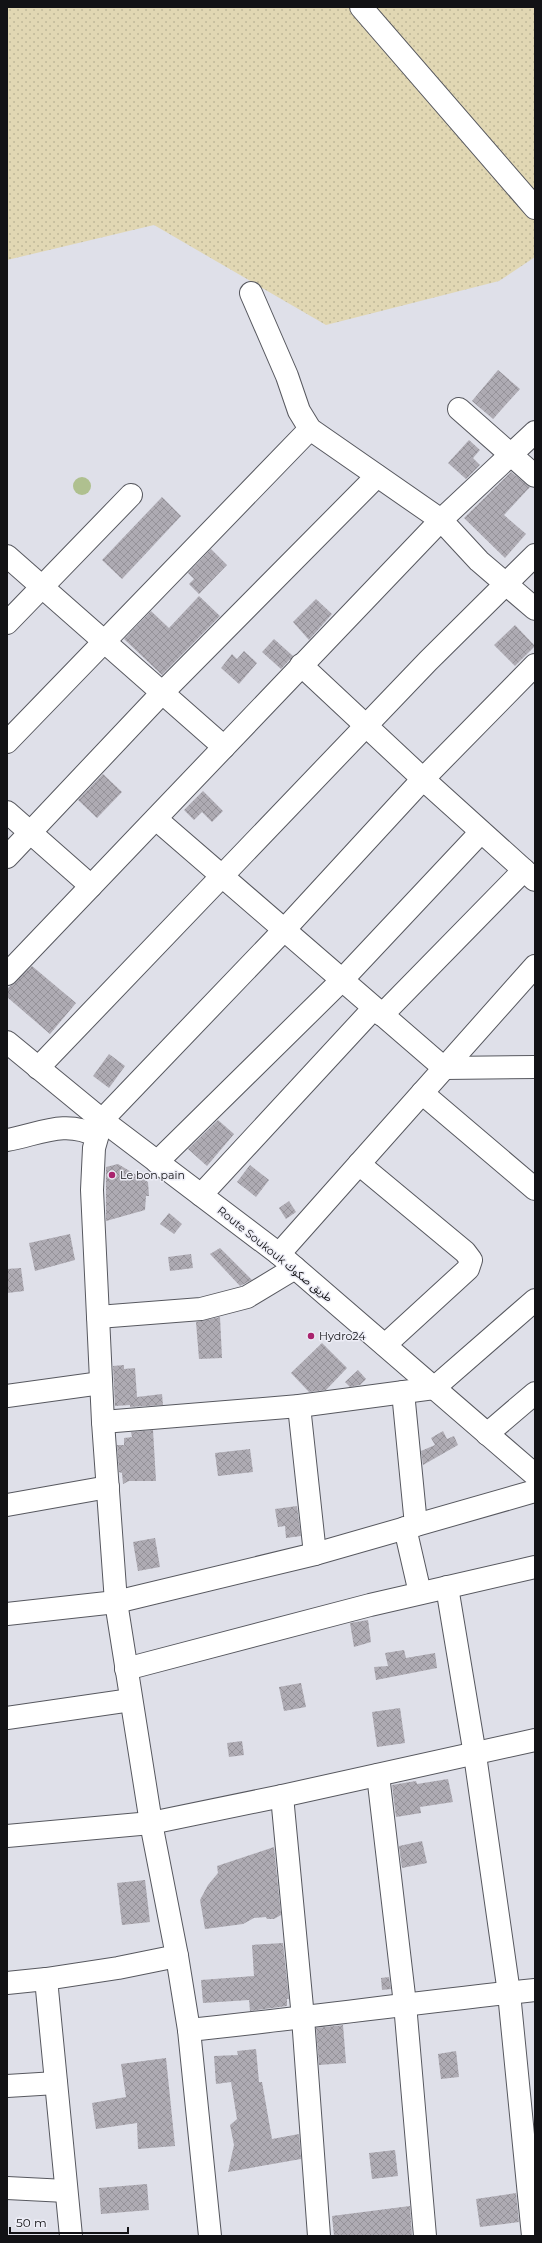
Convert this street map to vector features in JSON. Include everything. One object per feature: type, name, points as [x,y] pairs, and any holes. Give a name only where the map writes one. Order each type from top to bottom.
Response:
[{"type":"street","points":[[361,7],[535,208]]},
{"type":"street","points":[[251,293],[287,376],[299,411],[310,429],[441,520],[479,561],[535,609]]},
{"type":"street","points":[[459,409],[535,476]]},
{"type":"street","points":[[7,742],[104,640],[310,429]]},
{"type":"street","points":[[7,974],[441,520],[535,432]]},
{"type":"street","points":[[7,857],[161,694],[377,476]]},
{"type":"street","points":[[7,623],[131,495]]},
{"type":"street","points":[[38,1068],[366,727],[428,660],[535,555]]},
{"type":"street","points":[[7,556],[104,640],[161,694],[224,747]]},
{"type":"street","points":[[201,1195],[378,1011],[529,875],[366,727],[301,665]]},
{"type":"street","points":[[210,2236],[189,2030],[177,1956],[151,1823],[116,1602],[103,1422],[92,1190],[94,1148],[100,1128],[423,779],[535,665]]},
{"type":"street","points":[[7,812],[91,886]]},
{"type":"street","points":[[156,819],[341,981],[444,1068],[535,1067]]},
{"type":"street","points":[[157,1162],[341,981],[481,832]]},
{"type":"street","points":[[279,1254],[535,966]]},
{"type":"street","name":"Route Soukouk طريق صكوك","points":[[10,1047],[38,1068],[100,1128],[157,1162],[279,1254],[535,1475]]},
{"type":"street","points":[[422,1093],[533,1185]]},
{"type":"street","points":[[7,1140],[69,1126],[85,1129],[100,1128]]},
{"type":"street","points":[[359,1164],[465,1252],[471,1260],[468,1269],[385,1345]]},
{"type":"street","points":[[98,1317],[201,1309],[247,1297],[295,1268]]},
{"type":"street","points":[[103,1422],[299,1406],[434,1388],[535,1300]]},
{"type":"street","points":[[7,1396],[102,1383]]},
{"type":"street","points":[[403,1392],[410,1526],[420,1593]]},
{"type":"street","points":[[487,1434],[535,1393]]},
{"type":"street","points":[[299,1406],[315,1554]]},
{"type":"street","points":[[7,1505],[108,1487]]},
{"type":"street","points":[[7,1614],[116,1602],[315,1554],[535,1490]]},
{"type":"street","points":[[126,1669],[420,1593],[535,1567]]},
{"type":"street","points":[[446,1587],[475,1755],[509,1993],[533,2236]]},
{"type":"street","points":[[7,1718],[132,1700]]},
{"type":"street","points":[[7,1836],[151,1823],[475,1755],[535,1740]]},
{"type":"street","points":[[378,1775],[406,2004],[425,2236]]},
{"type":"street","points":[[282,1796],[303,2018],[319,2236]]},
{"type":"street","points":[[7,1983],[46,1979],[177,1956]]},
{"type":"street","points":[[46,1979],[71,2236]]},
{"type":"street","points":[[189,2030],[535,1990]]},
{"type":"street","points":[[7,2086],[56,2083]]},
{"type":"street","points":[[7,2188],[66,2191]]},
{"type":"green space","points":[[82,477],[88,480],[91,486],[88,492],[82,495],[76,492],[73,486],[76,480]]},
{"type":"sand","points":[[7,7],[535,7],[535,257],[499,281],[326,325],[154,225],[7,260]]},
{"type":"building","points":[[498,370],[520,389],[493,419],[472,401]]},
{"type":"building","points":[[469,440],[480,450],[473,458],[480,465],[466,479],[448,463]]},
{"type":"building","points":[[511,472],[530,487],[504,515],[526,534],[505,558],[464,518]]},
{"type":"building","points":[[162,497],[181,516],[122,579],[102,560]]},
{"type":"building","points":[[211,549],[227,565],[199,594],[189,584],[194,579],[188,573]]},
{"type":"building","points":[[199,596],[220,616],[162,675],[124,639],[151,611],[169,628]]},
{"type":"building","points":[[316,599],[332,614],[309,640],[293,622]]},
{"type":"building","points":[[515,625],[535,646],[515,666],[494,645]]},
{"type":"building","points":[[274,639],[293,656],[281,669],[262,652]]},
{"type":"building","points":[[244,651],[257,663],[239,684],[221,668],[232,654],[237,659]]},
{"type":"building","points":[[103,774],[122,792],[97,818],[78,800]]},
{"type":"building","points":[[203,791],[223,811],[212,822],[202,812],[194,820],[184,810]]},
{"type":"building","points":[[32,966],[76,1003],[50,1034],[7,997],[7,989]]},
{"type":"building","points":[[109,1054],[125,1066],[109,1088],[93,1076]]},
{"type":"building","points":[[218,1120],[234,1134],[207,1166],[188,1149]]},
{"type":"building","points":[[118,1164],[148,1182],[149,1196],[146,1196],[145,1210],[106,1221],[106,1167]]},
{"type":"building","points":[[250,1165],[269,1180],[256,1197],[237,1182]]},
{"type":"building","points":[[289,1201],[296,1212],[286,1219],[279,1208]]},
{"type":"building","points":[[169,1213],[182,1224],[174,1234],[160,1224]]},
{"type":"building","points":[[70,1234],[75,1260],[35,1271],[29,1243]]},
{"type":"building","points":[[220,1248],[252,1280],[240,1286],[210,1254]]},
{"type":"building","points":[[191,1254],[193,1268],[170,1271],[168,1257]]},
{"type":"building","points":[[21,1268],[24,1291],[7,1293],[7,1269]]},
{"type":"building","points":[[220,1317],[222,1358],[199,1359],[196,1322]]},
{"type":"building","points":[[322,1343],[347,1368],[326,1390],[309,1392],[291,1373]]},
{"type":"building","points":[[124,1365],[124,1369],[135,1368],[137,1397],[162,1394],[163,1405],[130,1407],[130,1405],[115,1406],[113,1366]]},
{"type":"building","points":[[358,1370],[366,1379],[360,1385],[350,1387],[345,1382]]},
{"type":"building","points":[[153,1430],[156,1481],[129,1481],[123,1484],[122,1473],[119,1472],[117,1445],[124,1445],[124,1438],[132,1437],[131,1432]]},
{"type":"building","points":[[443,1431],[447,1439],[454,1436],[458,1445],[423,1465],[421,1451],[435,1445],[431,1438]]},
{"type":"building","points":[[250,1449],[253,1472],[218,1476],[215,1453]]},
{"type":"building","points":[[297,1506],[301,1536],[286,1538],[285,1526],[278,1527],[275,1509]]},
{"type":"building","points":[[155,1538],[160,1567],[138,1571],[133,1542]]},
{"type":"building","points":[[368,1620],[371,1642],[354,1647],[350,1623]]},
{"type":"building","points":[[404,1650],[406,1658],[435,1653],[437,1668],[376,1680],[374,1667],[388,1666],[385,1653]]},
{"type":"building","points":[[301,1683],[306,1707],[284,1711],[279,1687]]},
{"type":"building","points":[[400,1708],[405,1743],[377,1747],[372,1712]]},
{"type":"building","points":[[242,1741],[244,1755],[229,1757],[227,1743]]},
{"type":"building","points":[[448,1779],[453,1802],[420,1807],[421,1813],[396,1817],[392,1785],[416,1781],[417,1784]]},
{"type":"building","points":[[422,1841],[427,1863],[402,1868],[399,1846]]},
{"type":"building","points":[[274,1847],[281,1915],[274,1919],[267,1919],[266,1917],[254,1918],[243,1924],[205,1929],[200,1900],[208,1885],[218,1873],[217,1866]]},
{"type":"building","points":[[145,1880],[150,1922],[122,1925],[117,1883]]},
{"type":"building","points":[[283,1943],[289,1999],[287,1999],[287,2006],[250,2011],[249,2000],[203,2003],[201,1980],[254,1976],[252,1945]]},
{"type":"building","points":[[389,1977],[391,1989],[382,1990],[381,1978]]},
{"type":"building","points":[[343,2025],[346,2063],[319,2065],[316,2028]]},
{"type":"building","points":[[256,2049],[259,2082],[262,2082],[272,2139],[299,2134],[301,2159],[228,2172],[234,2145],[230,2125],[237,2119],[231,2082],[216,2084],[214,2056],[238,2055],[237,2051]]},
{"type":"building","points":[[456,2051],[459,2077],[441,2079],[438,2054]]},
{"type":"building","points":[[166,2058],[175,2146],[138,2149],[137,2123],[96,2129],[92,2103],[126,2097],[121,2064]]},
{"type":"building","points":[[395,2150],[398,2176],[372,2179],[369,2153]]},
{"type":"building","points":[[147,2184],[149,2210],[101,2214],[99,2188]]},
{"type":"building","points":[[516,2193],[519,2222],[480,2227],[476,2199]]},
{"type":"building","points":[[410,2206],[412,2235],[334,2236],[332,2216]]},
{"type":"place","name":"Le bon pain","points":[[112,1175]]},
{"type":"place","name":"Hydro24","points":[[311,1336]]}]
